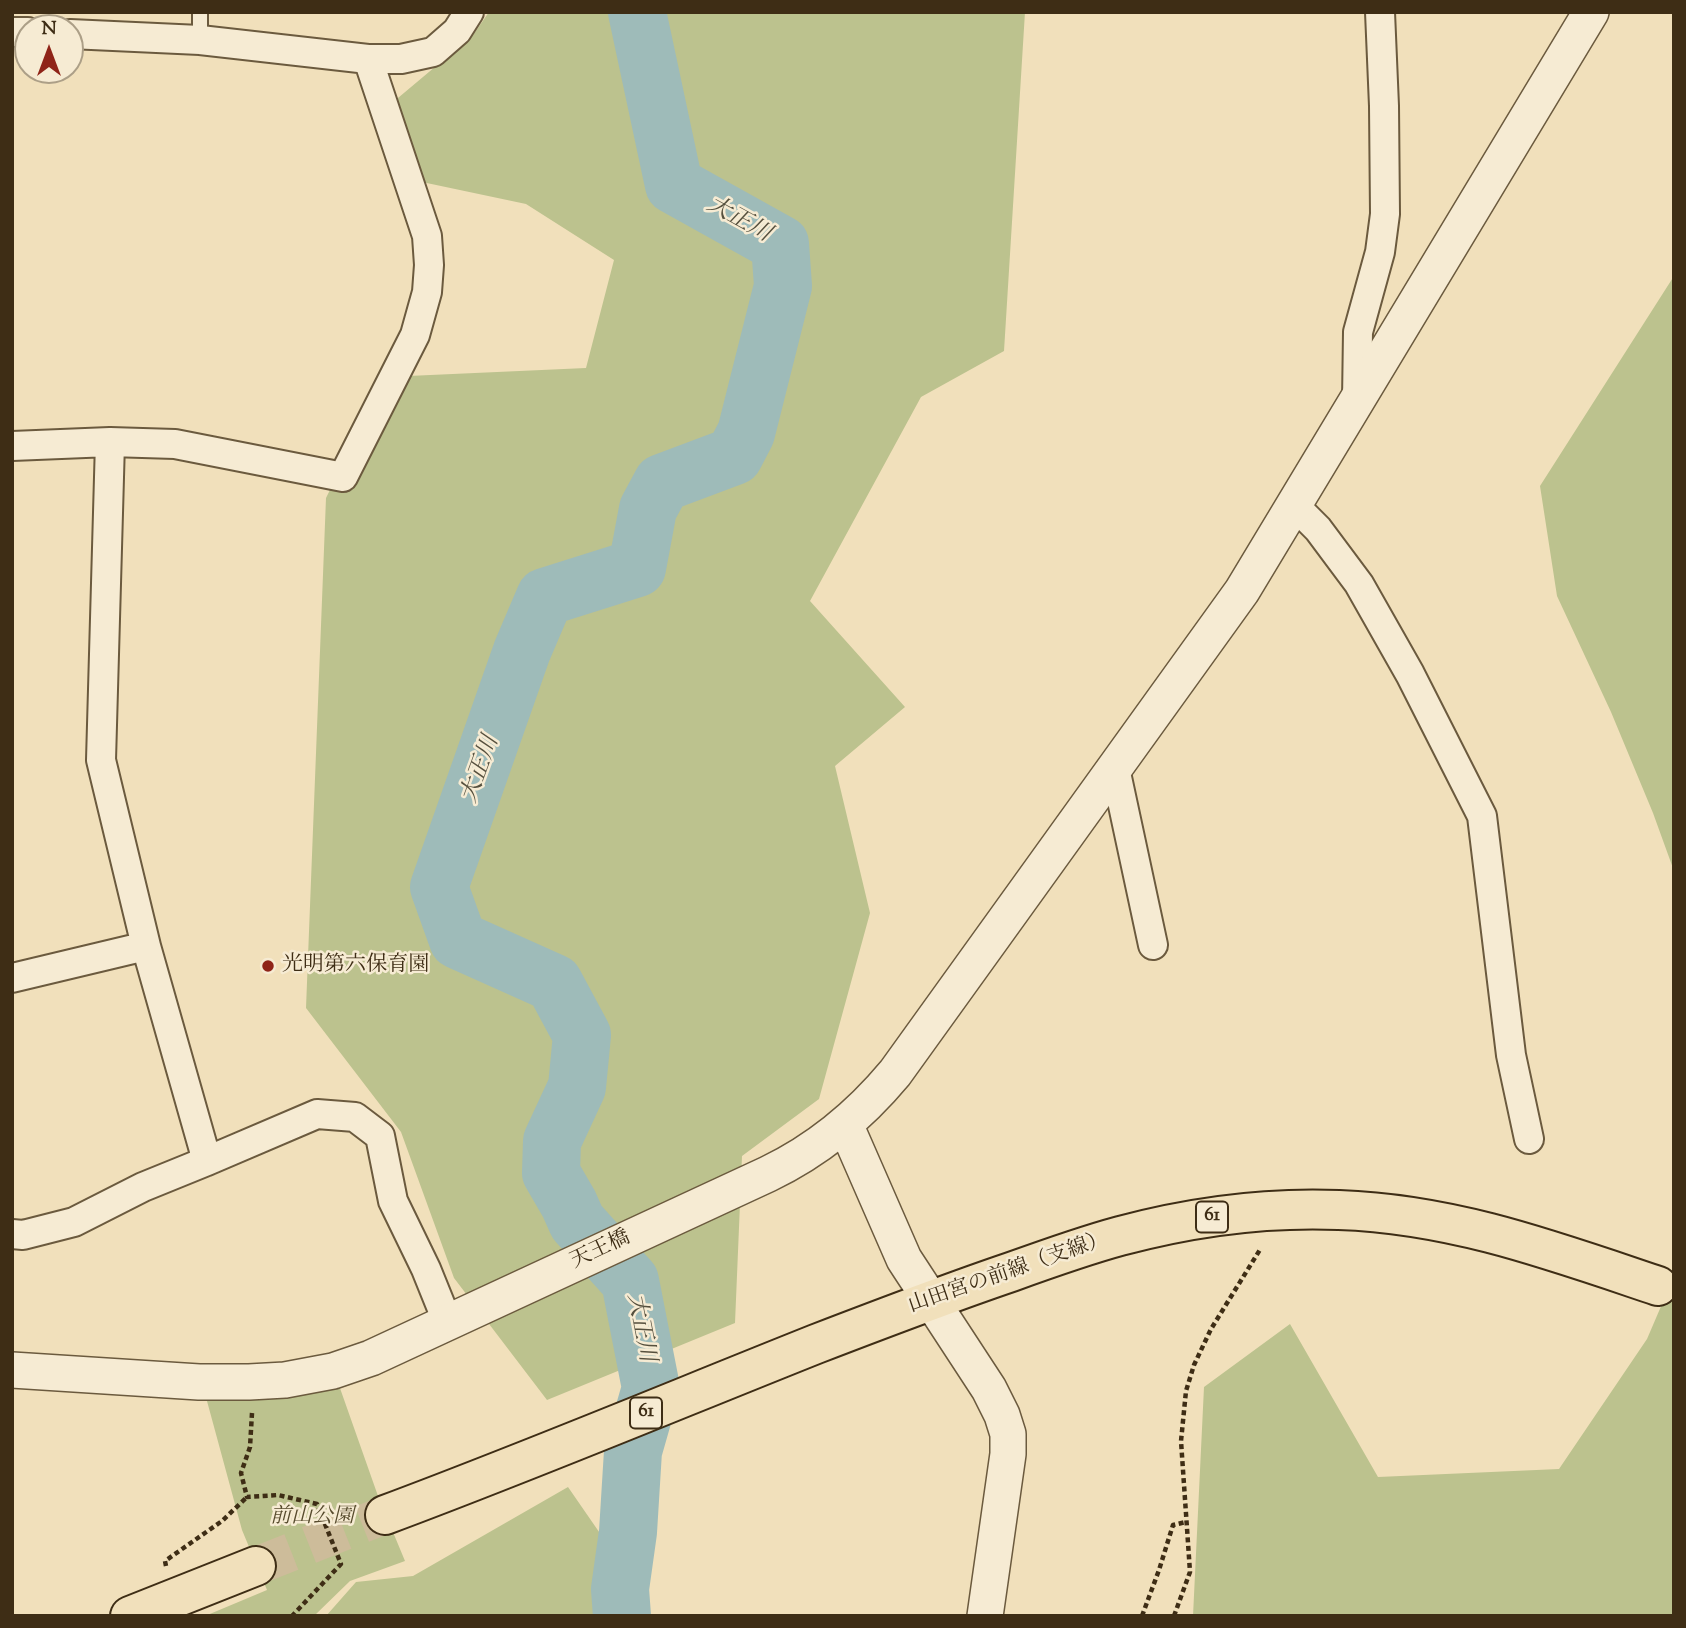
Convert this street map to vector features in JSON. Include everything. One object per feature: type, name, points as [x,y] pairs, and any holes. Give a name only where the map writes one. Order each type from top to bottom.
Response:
[{"type":"main road","name":"山田宮の前線（支線）","points":[[385,1515],[513,1467],[930,1299],[1118,1236],[1177,1223],[1230,1214],[1284,1211],[1336,1210],[1399,1214],[1478,1229],[1552,1250],[1658,1286]]},
{"type":"main road","points":[[130,1616],[256,1566]]},
{"type":"street","points":[[84,35],[201,40],[368,59],[401,59],[433,52],[457,31],[469,12]]},
{"type":"street","points":[[1357,400],[1358,332],[1380,252],[1385,214],[1380,12]]},
{"type":"street","name":"天王橋","points":[[12,1370],[199,1382],[285,1380],[333,1371],[371,1358],[714,1200],[793,1161],[815,1148],[845,1124],[872,1100],[895,1073],[1242,591],[1591,12]]},
{"type":"street","points":[[12,446],[110,442],[175,444],[343,477],[415,335],[427,292],[429,265],[427,236],[368,59]]},
{"type":"street","points":[[110,442],[100,760],[146,947],[207,1161]]},
{"type":"street","points":[[1294,505],[1318,529],[1359,584],[1410,674],[1482,816],[1511,1055],[1530,1139]]},
{"type":"street","points":[[1115,768],[1153,945]]},
{"type":"street","points":[[12,978],[146,947]]},
{"type":"street","points":[[12,1234],[23,1235],[74,1222],[143,1187],[317,1114],[355,1117],[380,1136],[393,1201],[426,1269],[447,1321]]},
{"type":"street","points":[[845,1124],[904,1259],[989,1389],[1008,1434],[1008,1454],[985,1616]]},
{"type":"lane","points":[[200,12],[201,40]]},
{"type":"path","points":[[1174,1616],[1190,1572],[1181,1441],[1186,1391],[1194,1365],[1211,1329],[1284,1211]]},
{"type":"path","points":[[247,1497],[241,1474],[250,1447],[251,1407]]},
{"type":"path","points":[[177,1553],[222,1521],[247,1497],[278,1495],[317,1504],[341,1564],[292,1616]]},
{"type":"path","points":[[1142,1616],[1173,1525],[1186,1522]]},
{"type":"green space","points":[[489,12],[1025,12],[1004,351],[921,397],[810,601],[905,707],[835,766],[870,913],[819,1099],[742,1156],[735,1323],[547,1400],[454,1278],[401,1132],[306,1008],[326,498],[386,377],[586,368],[614,260],[526,204],[422,182],[392,103],[473,35]]},
{"type":"green space","points":[[1674,276],[1674,871],[1611,712],[1557,596],[1540,486]]},
{"type":"green space","points":[[1674,1276],[1674,1616],[1193,1616],[1204,1387],[1290,1324],[1378,1477],[1559,1469],[1647,1339]]},
{"type":"green space","name":"前山公園","points":[[335,1374],[378,1496],[405,1561],[350,1581],[314,1616],[205,1616],[267,1590],[242,1530],[204,1390]]},
{"type":"green space","points":[[568,1487],[606,1542],[605,1616],[326,1616],[356,1582],[413,1576]]},
{"type":"waterway","name":"大正川","points":[[622,1616],[620,1589],[628,1532],[633,1451],[651,1388],[630,1281],[577,1222],[551,1173],[552,1141],[577,1087],[582,1035],[554,983],[458,940],[439,887],[522,651],[545,597],[637,568],[648,509],[662,483],[734,456],[746,433],[783,286],[780,244],[674,185],[637,12]]},
{"type":"tunnel","points":[[256,1566],[385,1515]]},
{"type":"place","name":"光明第六保育園","points":[[268,966]]}]
